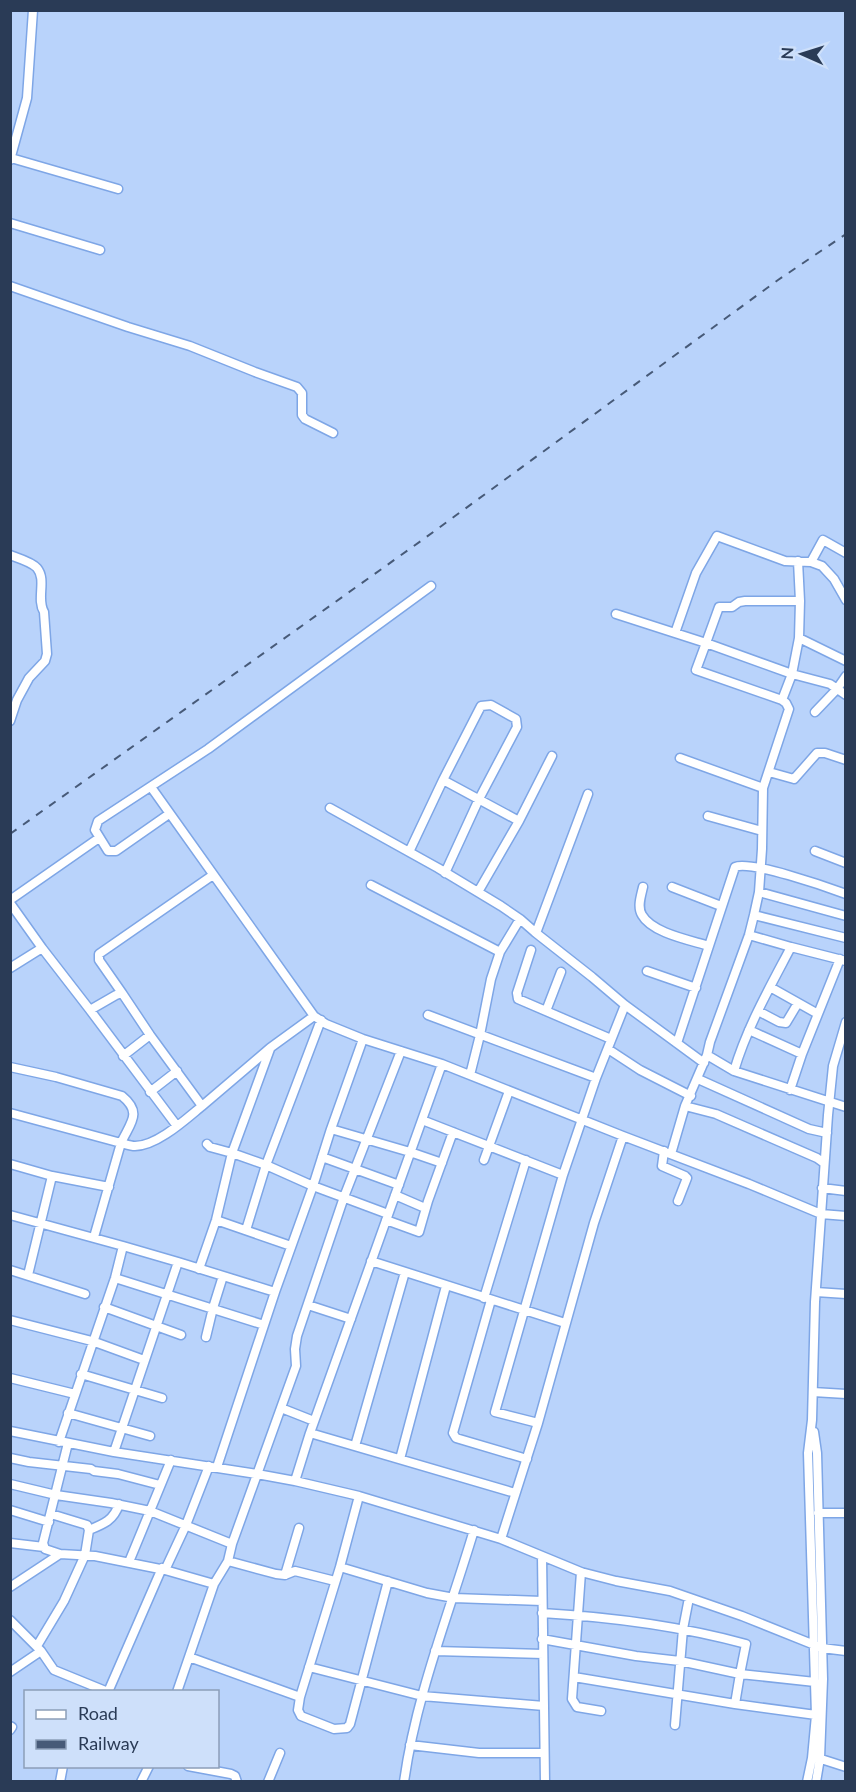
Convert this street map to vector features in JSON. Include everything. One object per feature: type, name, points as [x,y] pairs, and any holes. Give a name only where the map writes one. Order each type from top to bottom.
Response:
[{"type":"street","points":[[33,10],[27,99],[11,159],[118,189]]},
{"type":"street","points":[[10,223],[100,250]]},
{"type":"street","points":[[10,286],[190,346],[297,387],[303,393],[302,415],[305,419],[333,433]]},
{"type":"street","points":[[675,633],[696,573],[717,536],[786,561],[811,562],[822,566],[834,579],[846,600]]},
{"type":"street","points":[[811,562],[823,540],[846,553]]},
{"type":"street","points":[[10,555],[37,567],[40,574],[47,654],[45,662],[29,678],[17,700],[10,720]]},
{"type":"street","points":[[782,700],[792,674],[799,638],[798,561]]},
{"type":"street","points":[[170,814],[116,851],[108,851],[95,830],[98,821],[208,749],[431,586]]},
{"type":"street","points":[[678,1201],[687,1179],[686,1176],[662,1166],[706,1059],[749,935],[759,891],[763,788],[789,714],[786,703],[782,700],[696,670],[719,607],[732,607],[745,601],[800,601]]},
{"type":"street","points":[[616,614],[792,674],[830,684],[846,695]]},
{"type":"street","points":[[799,638],[846,661]]},
{"type":"street","points":[[815,712],[846,676]]},
{"type":"street","points":[[409,852],[478,709],[485,705],[499,709],[516,719],[517,727],[479,799],[445,873]]},
{"type":"street","points":[[769,772],[794,779],[817,753],[825,753],[846,760]]},
{"type":"street","points":[[478,892],[519,821],[552,756]]},
{"type":"street","points":[[680,758],[763,788]]},
{"type":"street","points":[[444,780],[519,821]]},
{"type":"street","points":[[151,787],[318,1018],[326,1024],[363,1039],[442,1064],[821,1214],[846,1216]]},
{"type":"street","points":[[536,933],[588,794]]},
{"type":"street","points":[[330,808],[478,892],[520,919],[625,1005],[677,1043],[706,1059],[735,1071],[846,1107]]},
{"type":"street","points":[[708,816],[762,831]]},
{"type":"street","points":[[99,838],[10,902],[42,948],[177,1126]]},
{"type":"street","points":[[815,851],[846,863]]},
{"type":"street","points":[[677,1043],[735,867],[740,865],[760,868],[846,894]]},
{"type":"street","points":[[202,1106],[99,960],[99,954],[213,874]]},
{"type":"street","points":[[371,885],[500,952]]},
{"type":"street","points":[[643,887],[640,898],[642,917],[666,933],[709,946]]},
{"type":"street","points":[[672,887],[721,906]]},
{"type":"street","points":[[759,891],[846,916]]},
{"type":"street","points":[[754,915],[846,938]]},
{"type":"street","points":[[470,1075],[490,979],[500,952],[520,919]]},
{"type":"street","points":[[749,935],[843,960],[818,1014],[790,1090]]},
{"type":"street","points":[[735,1071],[749,1030],[791,947]]},
{"type":"street","points":[[10,968],[42,948]]},
{"type":"street","points":[[531,950],[517,996],[522,1001],[611,1039]]},
{"type":"street","points":[[546,1011],[561,972]]},
{"type":"street","points":[[646,972],[696,988]]},
{"type":"street","points":[[770,987],[818,1014]]},
{"type":"street","points":[[90,1010],[122,993]]},
{"type":"street","points":[[758,1011],[783,1024],[798,1003]]},
{"type":"street","points":[[538,1423],[495,1412],[562,1175],[625,1005]]},
{"type":"street","points":[[428,1015],[597,1078]]},
{"type":"street","points":[[10,1113],[121,1143],[142,1145],[155,1140],[177,1126],[270,1048],[318,1018]]},
{"type":"street","points":[[246,1230],[266,1165],[318,1018]]},
{"type":"street","points":[[816,1782],[815,1682],[818,1646],[808,1453],[812,1420],[816,1292],[829,1102],[833,1066],[845,1027]]},
{"type":"street","points":[[749,1030],[802,1054]]},
{"type":"street","points":[[123,1056],[150,1035]]},
{"type":"street","points":[[109,1690],[213,1466],[363,1039]]},
{"type":"street","points":[[199,1269],[216,1220],[232,1154],[270,1048]]},
{"type":"street","points":[[608,1049],[640,1070],[691,1096]]},
{"type":"street","points":[[178,1690],[214,1584],[228,1561],[232,1544],[296,1366],[295,1343],[344,1197],[401,1051]]},
{"type":"street","points":[[296,1481],[314,1421],[442,1064]]},
{"type":"street","points":[[10,1067],[122,1096],[134,1109],[121,1143],[94,1237]]},
{"type":"street","points":[[150,1092],[177,1071]]},
{"type":"street","points":[[698,1079],[809,1129],[827,1133]]},
{"type":"street","points":[[484,1160],[510,1091]]},
{"type":"street","points":[[686,1106],[716,1114],[824,1163]]},
{"type":"street","points":[[422,1120],[562,1175]]},
{"type":"street","points":[[331,1129],[442,1163]]},
{"type":"street","points":[[207,1144],[344,1197],[418,1232],[453,1132]]},
{"type":"street","points":[[501,1539],[538,1423],[594,1223],[623,1136]]},
{"type":"street","points":[[322,1157],[399,1185]]},
{"type":"street","points":[[526,1160],[453,1433],[456,1438],[526,1459]]},
{"type":"street","points":[[10,1164],[52,1176],[109,1187]]},
{"type":"street","points":[[28,1275],[52,1176]]},
{"type":"street","points":[[822,1188],[846,1191]]},
{"type":"street","points":[[395,1195],[425,1208]]},
{"type":"street","points":[[10,1215],[94,1237],[275,1292]]},
{"type":"street","points":[[216,1220],[291,1246]]},
{"type":"street","points":[[44,1548],[43,1543],[64,1466],[64,1442],[68,1413],[115,1278],[123,1246]]},
{"type":"street","points":[[371,1261],[565,1323]]},
{"type":"street","points":[[114,1452],[178,1262]]},
{"type":"street","points":[[10,1270],[85,1294]]},
{"type":"street","points":[[355,1446],[405,1272]]},
{"type":"street","points":[[206,1337],[223,1276]]},
{"type":"street","points":[[115,1278],[264,1324]]},
{"type":"street","points":[[400,1459],[446,1286]]},
{"type":"street","points":[[816,1292],[846,1294]]},
{"type":"street","points":[[308,1305],[351,1319]]},
{"type":"street","points":[[104,1307],[181,1335]]},
{"type":"street","points":[[10,1320],[92,1341],[144,1360]]},
{"type":"street","points":[[81,1374],[162,1398]]},
{"type":"street","points":[[10,1378],[75,1394]]},
{"type":"street","points":[[813,1392],[846,1394]]},
{"type":"street","points":[[281,1408],[314,1421]]},
{"type":"street","points":[[68,1413],[150,1436]]},
{"type":"street","points":[[807,1782],[816,1758],[818,1646],[817,1453],[812,1420]]},
{"type":"street","points":[[10,1431],[114,1452],[257,1473],[359,1496],[501,1539],[581,1572],[670,1592],[742,1616],[818,1646],[846,1651]]},
{"type":"street","points":[[310,1433],[515,1493]]},
{"type":"street","points":[[10,1458],[91,1469],[160,1485]]},
{"type":"street","points":[[129,1562],[171,1460]]},
{"type":"street","points":[[10,1484],[56,1495],[150,1511],[232,1544]]},
{"type":"street","points":[[359,1496],[340,1568],[300,1697],[298,1707],[301,1716],[334,1729],[342,1730],[350,1724],[388,1581]]},
{"type":"street","points":[[90,1530],[111,1519],[119,1504]]},
{"type":"street","points":[[10,1510],[87,1525],[90,1530],[85,1555],[39,1648],[10,1672]]},
{"type":"street","points":[[818,1513],[846,1514]]},
{"type":"street","points":[[285,1575],[299,1528]]},
{"type":"street","points":[[404,1782],[422,1695],[474,1530]]},
{"type":"street","points":[[10,1543],[44,1548],[60,1554],[85,1555],[164,1569],[214,1584]]},
{"type":"street","points":[[10,1587],[60,1554]]},
{"type":"street","points":[[542,1556],[545,1782]]},
{"type":"street","points":[[228,1561],[276,1574],[285,1575],[295,1571],[335,1581]]},
{"type":"street","points":[[340,1568],[427,1593],[454,1598],[543,1601]]},
{"type":"street","points":[[581,1572],[572,1699],[575,1705],[601,1711]]},
{"type":"street","points":[[675,1725],[683,1629],[689,1598]]},
{"type":"street","points":[[542,1613],[578,1615],[683,1629],[746,1644],[735,1704]]},
{"type":"street","points":[[10,1620],[39,1648],[54,1670],[87,1688]]},
{"type":"street","points":[[542,1639],[636,1656],[680,1661],[740,1674],[815,1682]]},
{"type":"street","points":[[435,1651],[543,1654]]},
{"type":"street","points":[[189,1657],[300,1697]]},
{"type":"street","points":[[309,1667],[422,1695],[544,1706]]},
{"type":"street","points":[[574,1677],[816,1715]]},
{"type":"street","points":[[410,1745],[479,1753],[544,1753]]},
{"type":"street","points":[[268,1782],[280,1753]]},
{"type":"street","points":[[816,1758],[846,1767]]},
{"type":"street","points":[[141,1782],[148,1768]]},
{"type":"street","points":[[194,1768],[231,1774],[235,1776],[237,1782]]},
{"type":"railway","points":[[10,834],[425,538],[778,280],[846,234]]}]
